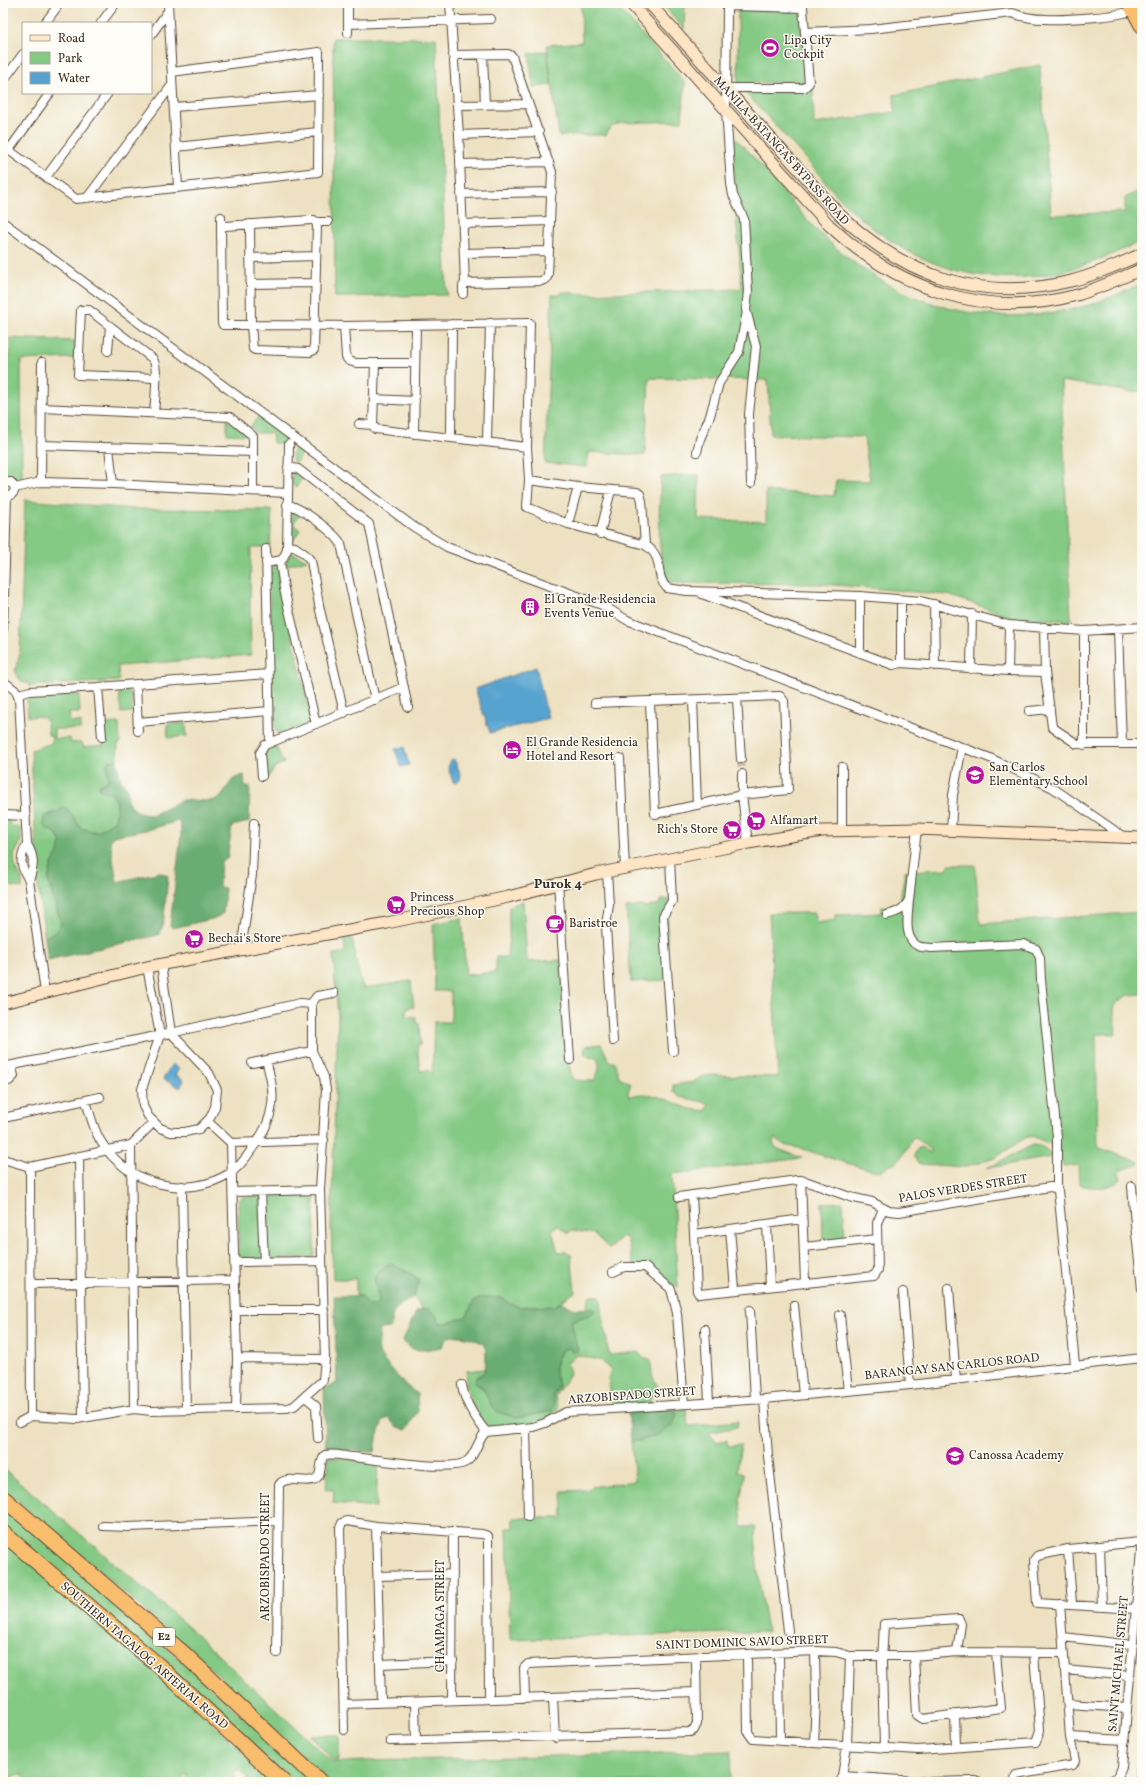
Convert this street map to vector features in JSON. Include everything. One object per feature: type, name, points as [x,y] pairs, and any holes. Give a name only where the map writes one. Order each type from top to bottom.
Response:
[{"type":"highway","points":[[1132,6],[1142,25]]},
{"type":"highway","name":"SOUTHERN TAGALOG ARTERIAL ROAD","points":[[3,1498],[178,1649],[320,1782]]},
{"type":"highway","name":"SOUTHERN TAGALOG ARTERIAL ROAD","points":[[3,1533],[159,1666],[283,1782]]},
{"type":"main road","name":"MANILA-BATANGAS BYPASS ROAD","points":[[630,3],[839,235],[862,252],[898,274],[938,292],[957,298],[984,303],[1004,304],[1032,303],[1077,295],[1142,269]]},
{"type":"main road","name":"MANILA-BATANGAS BYPASS ROAD","points":[[649,3],[849,224],[870,240],[904,261],[942,278],[960,284],[1005,290],[1032,288],[1072,281],[1097,273],[1142,254]]},
{"type":"main road","points":[[3,1003],[161,964],[387,923],[508,897],[558,882],[748,843],[822,830],[917,829],[1142,838]]},
{"type":"street","points":[[47,22],[60,3]]},
{"type":"street","points":[[103,22],[116,3]]},
{"type":"street","points":[[348,3],[348,33]]},
{"type":"street","points":[[450,3],[459,135],[463,224],[465,283],[463,286],[463,294]]},
{"type":"street","points":[[806,32],[871,29],[1012,13],[1026,18],[1046,20],[1114,15],[1132,6]]},
{"type":"street","points":[[152,33],[168,7]]},
{"type":"street","points":[[168,7],[178,188]]},
{"type":"street","points":[[697,452],[700,439],[710,416],[717,388],[740,349],[748,291],[745,223],[743,214],[731,188],[726,110],[726,88],[727,7],[800,7],[804,11],[809,83],[804,88],[726,88]]},
{"type":"street","points":[[348,24],[491,19]]},
{"type":"street","points":[[49,94],[6,148],[76,200],[318,172],[319,52],[172,72]]},
{"type":"street","points":[[453,55],[508,54],[512,56],[552,172],[548,275],[544,280],[465,283]]},
{"type":"street","points":[[3,81],[22,55]]},
{"type":"street","points":[[483,55],[484,105]]},
{"type":"street","points":[[87,198],[172,85]]},
{"type":"street","points":[[46,177],[107,94]]},
{"type":"street","points":[[174,107],[319,95]]},
{"type":"street","points":[[457,105],[528,104]]},
{"type":"street","points":[[176,147],[318,132]]},
{"type":"street","points":[[459,135],[539,132]]},
{"type":"street","points":[[460,164],[549,162]]},
{"type":"street","points":[[461,194],[552,192]]},
{"type":"street","points":[[221,218],[223,325],[344,326],[530,323],[527,447],[529,480],[527,508],[568,524],[600,534],[645,545],[655,553],[665,586],[673,590],[860,596],[921,601],[1009,625],[1084,631],[1142,627]]},
{"type":"street","points":[[222,228],[224,226],[310,220],[316,222],[328,222]]},
{"type":"street","points":[[463,224],[550,221]]},
{"type":"street","points":[[3,222],[393,513],[447,547],[602,605],[627,620],[990,758],[1053,788],[1124,837]]},
{"type":"street","points":[[250,224],[251,346],[255,350],[313,352],[315,347],[316,325],[316,222]]},
{"type":"street","points":[[464,253],[548,251]]},
{"type":"street","points":[[250,258],[316,256]]},
{"type":"street","points":[[250,284],[316,283]]},
{"type":"street","points":[[154,412],[155,378],[155,362],[153,359],[89,310],[80,310],[75,376],[155,378]]},
{"type":"street","points":[[746,313],[756,346],[749,414],[751,483]]},
{"type":"street","points":[[487,441],[490,323]]},
{"type":"street","points":[[451,438],[452,324]]},
{"type":"street","points":[[414,434],[416,325]]},
{"type":"street","points":[[108,351],[110,326]]},
{"type":"street","points":[[344,326],[346,359],[351,362],[416,364]]},
{"type":"street","points":[[41,482],[42,362]]},
{"type":"street","points":[[373,425],[375,363]]},
{"type":"street","points":[[374,399],[415,401]]},
{"type":"street","points":[[42,408],[154,412],[230,417],[252,434],[252,491]]},
{"type":"street","points":[[359,424],[373,425],[379,430],[487,441],[527,447]]},
{"type":"street","points":[[266,563],[280,561],[286,553],[288,546],[287,493],[289,444]]},
{"type":"street","points":[[41,445],[253,452]]},
{"type":"street","points":[[109,447],[113,484]]},
{"type":"street","points":[[288,466],[298,469],[369,524],[408,707]]},
{"type":"street","points":[[529,480],[578,487],[637,492],[640,494],[645,545]]},
{"type":"street","points":[[3,483],[11,482],[15,488]]},
{"type":"street","points":[[15,488],[41,482],[113,484],[287,493]]},
{"type":"street","points":[[568,524],[578,487]]},
{"type":"street","points":[[3,630],[5,495],[13,494],[15,488]]},
{"type":"street","points":[[600,534],[611,490]]},
{"type":"street","points":[[287,505],[297,508],[336,537],[341,544],[374,700]]},
{"type":"street","points":[[288,546],[295,547],[312,561],[320,610],[344,713]]},
{"type":"street","points":[[266,549],[270,743]]},
{"type":"street","points":[[280,561],[284,589],[316,724]]},
{"type":"street","points":[[695,591],[893,665],[901,663],[1008,672],[1046,672]]},
{"type":"street","points":[[860,596],[860,653]]},
{"type":"street","points":[[901,600],[901,663]]},
{"type":"street","points":[[934,604],[935,666]]},
{"type":"street","points":[[971,669],[972,614]]},
{"type":"street","points":[[1008,672],[1009,625]]},
{"type":"street","points":[[1044,627],[1046,672],[1052,727],[1054,730],[1077,744],[1142,744]]},
{"type":"street","points":[[1118,629],[1122,744]]},
{"type":"street","points":[[1084,631],[1084,745]]},
{"type":"street","points":[[18,694],[30,691],[98,688],[268,674]]},
{"type":"street","points":[[3,681],[18,694],[27,844],[33,860],[29,880],[45,992]]},
{"type":"street","points":[[136,684],[138,731]]},
{"type":"street","points":[[262,776],[260,753],[264,746],[404,687]]},
{"type":"street","points":[[98,688],[102,737]]},
{"type":"street","points":[[595,704],[780,696],[783,698],[787,791],[742,795],[655,814],[650,702]]},
{"type":"street","points":[[737,698],[741,759]]},
{"type":"street","points":[[693,700],[697,805]]},
{"type":"street","points":[[1029,711],[1050,709]]},
{"type":"street","points":[[138,722],[269,711]]},
{"type":"street","points":[[951,831],[953,795],[962,747]]},
{"type":"street","points":[[620,758],[625,869]]},
{"type":"street","points":[[842,767],[842,829]]},
{"type":"street","points":[[742,774],[742,795],[748,843]]},
{"type":"street","points":[[3,815],[26,816]]},
{"type":"street","points":[[240,950],[252,875],[254,823]]},
{"type":"street","points":[[917,829],[909,900],[908,931],[912,941],[918,946],[931,948],[1023,944],[1036,949],[1040,958],[1057,1138],[1057,1189],[1075,1365]]},
{"type":"street","points":[[27,844],[21,862],[23,871],[29,880]]},
{"type":"street","points":[[670,859],[672,901],[663,916],[673,1051]]},
{"type":"street","points":[[607,872],[609,904],[606,926],[613,1041]]},
{"type":"street","points":[[558,882],[570,1060]]},
{"type":"street","points":[[887,915],[898,912],[904,908],[909,900]]},
{"type":"street","points":[[147,967],[160,1035],[142,1095],[145,1111],[153,1123],[165,1130],[178,1133],[198,1129],[213,1113],[216,1102],[215,1084],[209,1073],[171,1033],[161,964]]},
{"type":"street","points":[[20,1422],[31,1416],[83,1418],[134,1409],[151,1411],[287,1408],[294,1406],[323,1380],[324,1310],[321,1261],[320,1190],[326,1090],[324,1077],[312,1051],[311,1004],[317,996],[334,993]]},
{"type":"street","points":[[6,1066],[171,1033],[300,1003],[311,1004]]},
{"type":"street","points":[[155,1008],[166,1006]]},
{"type":"street","points":[[252,1063],[312,1051]]},
{"type":"street","points":[[86,1100],[94,1127],[106,1150],[130,1172],[156,1184],[182,1186],[208,1183],[231,1172],[257,1143],[265,1129],[272,1106],[271,1081],[266,1060]]},
{"type":"street","points":[[3,1081],[9,1081],[14,1076],[12,1068],[6,1066]]},
{"type":"street","points":[[3,1118],[100,1097]]},
{"type":"street","points":[[207,1121],[231,1143],[324,1140]]},
{"type":"street","points":[[3,1159],[30,1167],[131,1145],[153,1123]]},
{"type":"street","points":[[231,1143],[237,1358],[236,1409]]},
{"type":"street","points":[[131,1145],[130,1172],[134,1409]]},
{"type":"street","points":[[79,1156],[83,1418]]},
{"type":"street","points":[[30,1167],[31,1416]]},
{"type":"street","points":[[801,1180],[805,1282]]},
{"type":"street","name":"PALOS VERDES STREET","points":[[679,1197],[801,1180],[850,1197],[872,1202],[883,1209],[893,1212],[905,1212],[1050,1187],[1057,1189]]},
{"type":"street","points":[[182,1186],[186,1410]]},
{"type":"street","points":[[1132,1186],[1139,1223],[1142,1289]]},
{"type":"street","points":[[233,1192],[320,1190]]},
{"type":"street","points":[[261,1192],[264,1261]]},
{"type":"street","points":[[692,1195],[697,1292],[701,1294],[735,1289],[874,1276],[878,1270],[878,1219],[883,1209]]},
{"type":"street","points":[[695,1234],[802,1219]]},
{"type":"street","points":[[767,1225],[770,1286]]},
{"type":"street","points":[[730,1229],[735,1289]]},
{"type":"street","points":[[804,1247],[877,1239]]},
{"type":"street","points":[[235,1262],[321,1261]]},
{"type":"street","points":[[613,1272],[624,1267],[644,1267],[672,1289],[677,1313],[684,1404]]},
{"type":"street","points":[[31,1284],[235,1280]]},
{"type":"street","points":[[949,1288],[956,1380]]},
{"type":"street","points":[[903,1292],[910,1385]]},
{"type":"street","points":[[794,1305],[803,1395]]},
{"type":"street","points":[[236,1310],[324,1310]]},
{"type":"street","points":[[750,1310],[755,1399]]},
{"type":"street","points":[[840,1314],[848,1390]]},
{"type":"street","points":[[705,1329],[709,1402]]},
{"type":"street","points":[[237,1358],[324,1359]]},
{"type":"street","name":"BARANGAY SAN CARLOS ROAD","points":[[764,1399],[910,1385],[1142,1358]]},
{"type":"street","points":[[462,1385],[470,1411],[486,1432]]},
{"type":"street","points":[[305,1397],[316,1406],[318,1438]]},
{"type":"street","points":[[764,1399],[770,1479],[788,1631]]},
{"type":"street","name":"ARZOBISPADO STREET","points":[[277,1653],[277,1521],[279,1484],[284,1481],[314,1480],[321,1472],[322,1460],[325,1455],[423,1465],[460,1465],[470,1459],[480,1439],[486,1432],[526,1428],[545,1423],[566,1412],[764,1399]]},
{"type":"street","points":[[526,1428],[528,1517]]},
{"type":"street","points":[[103,1526],[128,1527],[277,1521]]},
{"type":"street","points":[[344,1730],[340,1528],[342,1523],[347,1521],[376,1526],[484,1534],[488,1538],[489,1699]]},
{"type":"street","points":[[376,1526],[381,1702]]},
{"type":"street","name":"CHAMPAGA STREET","points":[[452,1700],[453,1531]]},
{"type":"street","points":[[1136,1609],[1037,1603],[1034,1560],[1037,1556],[1068,1549],[1141,1540]]},
{"type":"street","name":"SAINT MICHAEL STREET","points":[[1107,1782],[1118,1778],[1121,1773],[1141,1540]]},
{"type":"street","points":[[1100,1546],[1102,1606]]},
{"type":"street","points":[[1068,1549],[1072,1604]]},
{"type":"street","points":[[378,1576],[453,1574]]},
{"type":"street","points":[[1014,1782],[1016,1775],[1073,1765],[1075,1761],[1070,1737],[1060,1604]]},
{"type":"street","points":[[884,1748],[882,1656],[884,1623],[957,1618],[961,1624],[957,1652]]},
{"type":"street","points":[[1063,1637],[1132,1645]]},
{"type":"street","points":[[814,1743],[816,1700],[815,1651]]},
{"type":"street","name":"SAINT DOMINIC SAVIO STREET","points":[[525,1698],[524,1668],[528,1664],[815,1651],[836,1652],[850,1656],[914,1656],[957,1652],[1034,1654],[1064,1653]]},
{"type":"street","points":[[779,1653],[780,1740]]},
{"type":"street","points":[[914,1656],[917,1715],[923,1719],[1001,1708],[996,1653]]},
{"type":"street","points":[[747,1655],[749,1735],[753,1738],[918,1750],[1036,1742],[1040,1730],[1034,1654]]},
{"type":"street","points":[[850,1656],[847,1746],[842,1779],[929,1782],[976,1780],[978,1782]]},
{"type":"street","points":[[390,1741],[555,1738],[690,1732],[694,1730],[697,1724],[696,1657]]},
{"type":"street","points":[[380,1664],[453,1661]]},
{"type":"street","points":[[1065,1670],[1129,1676]]},
{"type":"street","points":[[344,1704],[696,1692]]},
{"type":"street","points":[[552,1698],[555,1738]]},
{"type":"street","points":[[415,1702],[416,1740]]},
{"type":"street","points":[[1068,1704],[1127,1708]]},
{"type":"street","points":[[955,1714],[956,1748]]},
{"type":"street","points":[[1070,1737],[1125,1740]]},
{"type":"green space","points":[[581,3],[614,3],[685,82],[682,121],[621,123],[611,127],[606,135],[569,135],[559,137],[547,45],[582,42]]},
{"type":"green space","points":[[661,3],[755,3],[685,5],[684,29]]},
{"type":"green space","name":"Lipa City Cockpit","points":[[738,10],[798,11],[802,15],[804,82],[738,83]]},
{"type":"green space","points":[[333,38],[436,38],[447,295],[335,297]]},
{"type":"green space","points":[[547,51],[551,85],[533,87],[529,54]]},
{"type":"green space","points":[[1040,65],[1051,215],[1125,212],[1125,198],[1142,189],[1142,241],[1081,266],[1042,275],[1013,277],[984,276],[956,270],[930,261],[904,249],[879,233],[856,214],[832,190],[744,91],[806,91],[813,86],[814,124],[895,112],[894,95]]},
{"type":"green space","points":[[735,139],[747,150],[801,213],[829,242],[859,266],[891,286],[925,301],[961,311],[998,315],[1037,314],[1086,306],[1142,283],[1142,391],[1131,392],[1061,381],[1071,621],[1012,617],[948,595],[824,584],[671,583],[662,562],[660,548],[659,517],[661,477],[699,474],[698,519],[766,522],[766,491],[834,496],[836,480],[870,481],[864,437],[771,435],[768,380],[649,378],[645,455],[589,452],[587,467],[545,463],[552,295],[561,295],[562,292],[587,294],[742,289],[735,203],[733,142]]},
{"type":"green space","points":[[10,338],[75,341],[74,358],[21,360],[22,480],[18,480],[13,476],[3,475],[3,359],[9,358]]},
{"type":"green space","points":[[259,416],[287,437],[286,443],[273,443],[272,433],[256,433],[250,427]]},
{"type":"green space","points":[[227,420],[248,435],[227,434]]},
{"type":"green space","points":[[294,442],[305,450],[296,463],[292,460]]},
{"type":"green space","points":[[294,472],[303,478],[296,487],[292,484],[292,474]]},
{"type":"green space","points":[[25,500],[135,509],[272,510],[270,546],[251,548],[251,655],[118,666],[119,681],[29,686],[28,683],[21,682],[15,671],[20,653]]},
{"type":"green space","points":[[295,511],[300,514],[293,524],[300,530],[293,541],[291,538],[291,513]]},
{"type":"green space","points":[[291,552],[307,560],[284,566]]},
{"type":"green space","points":[[272,566],[277,567],[311,718],[307,724],[282,734],[276,731],[274,725],[269,574]]},
{"type":"green space","points":[[119,690],[126,690],[131,693],[133,712],[121,713]]},
{"type":"green space","points":[[79,694],[80,713],[69,713],[70,722],[81,722],[81,729],[54,729],[54,739],[70,738],[71,743],[82,742],[83,747],[104,745],[103,724],[119,723],[120,743],[118,744],[117,760],[109,761],[108,781],[99,785],[99,788],[115,797],[117,810],[115,820],[97,832],[81,828],[67,808],[49,814],[47,829],[55,832],[61,843],[59,851],[51,866],[48,881],[61,923],[58,929],[45,938],[38,885],[31,750],[52,743],[51,735],[48,735],[45,719],[40,717],[28,717],[27,699],[33,695]]},
{"type":"green space","points":[[186,723],[187,736],[168,738],[167,724]]},
{"type":"green space","points":[[275,745],[284,763],[275,767],[266,781],[264,766],[265,756],[270,748]]},
{"type":"green space","points":[[117,760],[121,782],[127,787],[128,801],[132,808],[143,814],[153,815],[182,800],[211,801],[220,798],[233,779],[244,775],[245,787],[250,786],[249,822],[232,826],[227,859],[221,861],[219,887],[225,888],[223,913],[216,918],[173,928],[170,926],[181,835],[181,826],[178,821],[151,829],[113,836],[110,841],[117,882],[160,872],[168,876],[163,926],[158,935],[48,960],[45,938],[58,929],[61,923],[48,881],[51,866],[59,851],[61,843],[55,832],[47,829],[43,824],[44,816],[56,813],[64,807],[69,810],[81,828],[97,832],[115,820],[117,802],[112,794],[99,789],[99,786],[108,781],[107,763],[109,761]]},
{"type":"green space","points":[[3,818],[8,818],[11,826],[18,826],[21,829],[20,844],[14,855],[15,866],[22,880],[22,888],[3,885]]},
{"type":"green space","points":[[949,865],[975,865],[980,924],[1142,912],[1142,994],[1129,995],[1117,1002],[1114,1009],[1116,1034],[1096,1034],[1098,1148],[1139,1162],[1138,1165],[1120,1170],[1119,1173],[1121,1179],[1117,1182],[1112,1185],[1101,1187],[1089,1187],[1079,1184],[1078,1165],[1063,1167],[1061,1156],[1058,1156],[1054,1146],[1032,1136],[1025,1138],[995,1158],[965,1167],[918,1164],[914,1156],[918,1148],[921,1147],[930,1153],[931,1151],[915,1137],[912,1138],[897,1162],[881,1172],[785,1145],[778,1141],[775,1137],[773,1142],[776,1148],[802,1158],[672,1174],[678,1287],[633,1264],[627,1238],[621,1236],[610,1249],[594,1234],[571,1230],[569,1233],[557,1225],[552,1231],[558,1252],[565,1251],[571,1254],[575,1292],[554,1306],[543,1307],[533,1305],[521,1307],[510,1304],[501,1298],[485,1297],[474,1301],[466,1317],[450,1322],[440,1323],[433,1313],[422,1309],[414,1297],[419,1280],[412,1274],[397,1267],[375,1278],[379,1299],[377,1304],[372,1306],[367,1304],[362,1296],[356,1295],[356,1279],[333,1279],[331,1227],[338,1017],[333,954],[345,953],[344,939],[352,938],[363,988],[411,981],[414,1007],[407,1008],[406,1016],[416,1017],[416,1022],[419,1023],[420,1045],[417,1045],[420,1071],[428,1070],[432,1074],[434,1022],[451,1022],[451,991],[435,991],[433,924],[462,918],[466,975],[496,972],[496,957],[506,957],[507,955],[509,937],[509,907],[523,901],[527,962],[561,960],[567,1058],[573,1080],[594,1081],[599,1064],[597,1058],[589,1057],[584,1053],[586,1046],[601,1044],[610,1062],[615,1062],[619,1077],[631,1083],[628,1092],[629,1097],[644,1094],[651,1095],[687,1108],[706,1111],[709,1103],[680,1097],[673,1092],[673,1085],[693,1082],[701,1077],[711,1075],[778,1077],[769,913],[814,913],[816,923],[835,920],[835,915],[882,913],[882,907],[893,905],[900,901],[905,871],[947,869]]},
{"type":"green space","points":[[669,899],[665,980],[631,982],[626,908],[643,906],[644,908],[660,904],[660,900]]},
{"type":"green space","points":[[1033,1145],[1044,1148],[1051,1157],[987,1168]]},
{"type":"green space","points":[[309,1195],[314,1199],[314,1255],[310,1258],[245,1259],[239,1256],[238,1202],[242,1197]]},
{"type":"green space","points":[[843,1202],[845,1239],[823,1240],[822,1203]]},
{"type":"green space","points":[[391,1263],[419,1280],[414,1297],[394,1312],[391,1328],[380,1329],[379,1352],[397,1376],[417,1393],[418,1411],[406,1430],[397,1428],[389,1418],[383,1420],[377,1438],[375,1452],[326,1449],[324,1389],[337,1383],[334,1296],[362,1296],[367,1304],[372,1306],[377,1304],[379,1299],[374,1278],[379,1271]]},
{"type":"green space","points":[[590,1296],[600,1296],[609,1355],[638,1352],[643,1358],[648,1358],[651,1361],[652,1375],[661,1394],[650,1396],[650,1404],[613,1406],[608,1378],[611,1371],[602,1361],[577,1355],[567,1364],[570,1374],[555,1396],[558,1407],[554,1413],[538,1422],[515,1427],[504,1428],[488,1426],[485,1424],[476,1411],[467,1390],[467,1371],[486,1369],[484,1373],[479,1375],[477,1384],[487,1393],[492,1407],[498,1412],[516,1418],[545,1413],[554,1405],[553,1395],[559,1386],[555,1375],[555,1365],[562,1350],[569,1348],[573,1330],[571,1321],[579,1319],[591,1308],[586,1308]]},
{"type":"green space","points":[[485,1297],[501,1298],[510,1304],[521,1307],[554,1306],[561,1302],[575,1309],[591,1308],[595,1311],[590,1315],[571,1321],[578,1351],[573,1352],[568,1348],[562,1350],[558,1358],[555,1376],[559,1386],[553,1395],[554,1405],[552,1411],[516,1418],[498,1412],[492,1407],[483,1388],[475,1382],[476,1378],[484,1373],[486,1363],[485,1347],[478,1341],[468,1337],[453,1336],[447,1339],[442,1347],[420,1350],[410,1348],[403,1340],[416,1312],[422,1309],[429,1309],[435,1314],[440,1323],[446,1323],[466,1317],[474,1301]]},
{"type":"green space","points":[[675,1408],[676,1415],[674,1422],[669,1428],[654,1436],[631,1442],[628,1412]]},
{"type":"green space","points":[[686,1408],[688,1426],[738,1421],[737,1427],[709,1433],[716,1442],[727,1440],[728,1446],[741,1445],[737,1471],[744,1476],[740,1501],[742,1527],[755,1527],[757,1566],[767,1632],[510,1639],[507,1528],[513,1528],[513,1518],[563,1518],[562,1491],[587,1490],[591,1487],[635,1481],[631,1442],[642,1441],[676,1418],[676,1411]]},
{"type":"green space","points":[[329,1457],[378,1463],[376,1507],[333,1503],[334,1490],[326,1489]]},
{"type":"green space","points":[[3,1468],[186,1625],[332,1762],[731,1751],[730,1782],[330,1782],[201,1659],[3,1488]]},
{"type":"green space","points":[[3,1503],[88,1576],[314,1782],[291,1782],[162,1662],[3,1526]]},
{"type":"green space","points":[[3,1539],[155,1670],[275,1782],[242,1782],[249,1778],[239,1769],[233,1773],[237,1782],[225,1782],[222,1780],[187,1782],[187,1775],[183,1776],[183,1782],[26,1782],[22,1774],[13,1776],[13,1782],[3,1782]]},
{"type":"green space","points":[[1142,1705],[1142,1782],[1136,1782]]},
{"type":"green space","points":[[310,1735],[339,1735],[339,1760],[333,1760]]},
{"type":"water","points":[[536,667],[548,718],[490,733],[475,689]]},
{"type":"water","points":[[404,747],[409,765],[401,767],[395,749]]},
{"type":"water","points":[[454,759],[461,775],[460,780],[455,783],[453,782],[448,768],[450,761]]},
{"type":"water","points":[[172,1064],[179,1069],[175,1075],[184,1080],[180,1088],[163,1079]]},
{"type":"tunnel","points":[[741,759],[742,774]]},
{"type":"place","name":"Lipa City Cockpit","points":[[770,48]]},
{"type":"place","name":"El Grande Residencia Events Venue","points":[[530,607]]},
{"type":"place","name":"El Grande Residencia Hotel and Resort","points":[[512,750]]},
{"type":"place","name":"San Carlos Elementary School","points":[[975,775]]},
{"type":"place","name":"Alfamart","points":[[756,821]]},
{"type":"place","name":"Rich's Store","points":[[732,830]]},
{"type":"place","name":"Princess Precious Shop","points":[[396,905]]},
{"type":"place","name":"Baristroe","points":[[555,924]]},
{"type":"place","name":"Bechai's Store","points":[[194,939]]},
{"type":"place","name":"Canossa Academy","points":[[955,1456]]},
{"type":"district","name":"Purok 4","points":[[558,885]]}]
